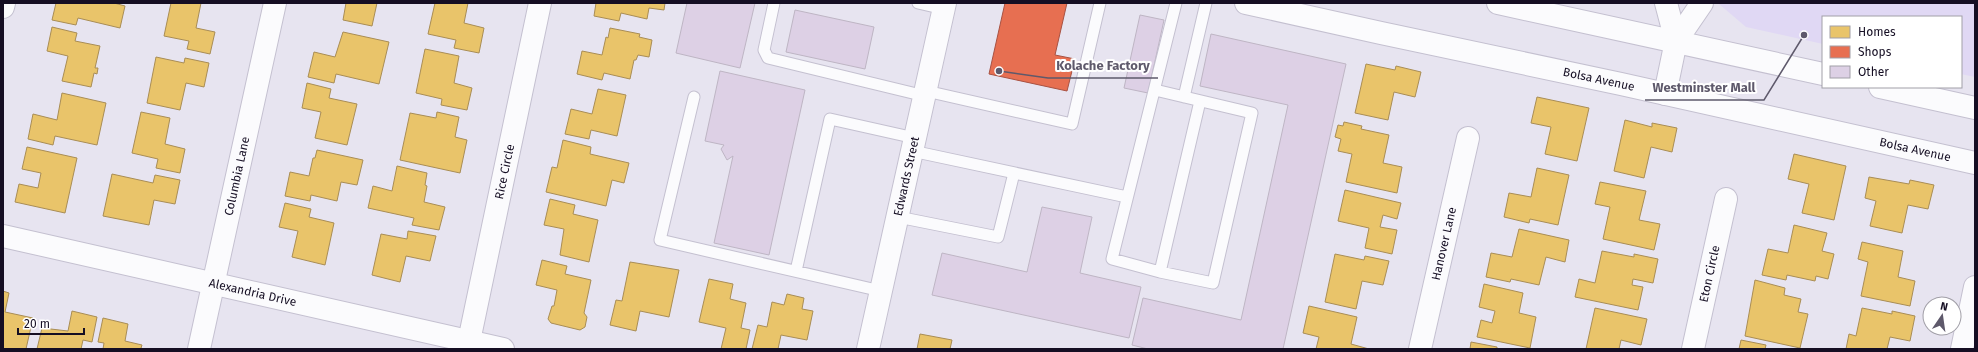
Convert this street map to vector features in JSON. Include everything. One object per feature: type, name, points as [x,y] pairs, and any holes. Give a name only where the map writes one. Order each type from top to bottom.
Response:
[{"type":"street","points":[[3,7],[4,3]]},
{"type":"street","name":"Columbia Lane","points":[[199,349],[275,3]]},
{"type":"street","name":"Rice Circle","points":[[469,341],[540,3]]},
{"type":"street","name":"Bolsa Avenue","points":[[1246,3],[1975,163]]},
{"type":"street","points":[[1498,3],[1822,74]]},
{"type":"street","points":[[1666,3],[1676,41]]},
{"type":"street","points":[[1665,94],[1676,41],[1702,3]]},
{"type":"street","name":"Edwards Street","points":[[868,349],[944,6]]},
{"type":"street","points":[[1885,88],[1975,108]]},
{"type":"street","name":"Hanover Lane","points":[[1420,349],[1468,138]]},
{"type":"street","name":"Eton Circle","points":[[1692,349],[1726,198]]},
{"type":"street","name":"Alexandria Drive","points":[[3,236],[503,349]]},
{"type":"street","points":[[1962,349],[1975,287]]},
{"type":"lane","points":[[774,3],[764,50],[768,58],[925,94],[1072,124],[1100,3]]},
{"type":"lane","points":[[918,3],[944,6]]},
{"type":"lane","points":[[1155,90],[1200,102],[1252,113],[1213,283],[1160,272],[1112,259],[1176,3]]},
{"type":"lane","points":[[1184,97],[1206,3]]},
{"type":"lane","points":[[694,97],[660,240],[881,291]]},
{"type":"lane","points":[[1160,272],[1200,102]]},
{"type":"lane","points":[[796,271],[830,119],[1014,173],[1127,197]]},
{"type":"lane","points":[[898,217],[998,237],[1014,173]]},
{"type":"shaded area","points":[[1715,3],[1975,3],[1975,77],[1962,74],[1962,16],[1822,16],[1822,44],[1746,27],[1719,4]]},
{"type":"building: Homes","points":[[56,3],[114,3],[125,6],[120,28],[78,18],[76,25],[52,20]]},
{"type":"building: Homes","points":[[171,3],[201,3],[196,28],[215,32],[210,54],[187,49],[189,41],[164,36]]},
{"type":"building: Homes","points":[[346,3],[377,3],[372,26],[343,20]]},
{"type":"building: Homes","points":[[435,3],[468,3],[464,23],[484,28],[479,53],[454,48],[456,40],[428,34]]},
{"type":"building: Homes","points":[[596,3],[665,3],[664,10],[649,8],[647,19],[621,13],[619,21],[594,16]]},
{"type":"building: Homes","points":[[52,27],[77,33],[75,41],[100,46],[95,68],[98,68],[97,74],[94,73],[91,87],[62,81],[68,56],[47,51]]},
{"type":"building: Homes","points":[[610,28],[640,34],[639,37],[652,40],[649,57],[638,55],[636,60],[634,60],[630,79],[604,73],[602,80],[577,74],[582,51],[602,55],[606,37],[608,38]]},
{"type":"building: Homes","points":[[343,32],[389,42],[379,84],[336,74],[334,83],[308,77],[314,52],[335,57]]},
{"type":"building: Homes","points":[[425,49],[459,56],[454,83],[472,88],[467,110],[441,105],[442,99],[416,93]]},
{"type":"building: Homes","points":[[156,57],[184,63],[185,58],[209,63],[204,87],[186,83],[180,110],[147,103]]},
{"type":"building: Homes","points":[[1366,64],[1395,70],[1396,66],[1421,72],[1415,97],[1394,92],[1388,120],[1355,113]]},
{"type":"building: Homes","points":[[307,83],[331,89],[329,98],[357,104],[347,145],[315,138],[321,112],[302,108]]},
{"type":"building: Homes","points":[[598,89],[626,95],[617,136],[591,130],[589,139],[565,134],[571,109],[592,114]]},
{"type":"building: Homes","points":[[62,93],[106,103],[97,145],[55,136],[53,145],[28,139],[33,114],[57,120]]},
{"type":"building: Homes","points":[[1537,97],[1589,108],[1577,161],[1545,154],[1551,127],[1531,123]]},
{"type":"building: Homes","points":[[141,112],[170,118],[165,144],[185,149],[180,173],[156,168],[158,159],[132,153]]},
{"type":"building: Homes","points":[[437,112],[459,117],[455,137],[467,140],[460,173],[400,160],[410,113],[436,118]]},
{"type":"building: Homes","points":[[1625,120],[1652,127],[1652,123],[1677,128],[1672,152],[1651,147],[1644,178],[1614,171]]},
{"type":"building: Homes","points":[[1344,122],[1362,126],[1361,129],[1389,135],[1383,163],[1402,167],[1397,193],[1346,182],[1352,154],[1338,151],[1341,139],[1335,137],[1338,125],[1343,126]]},
{"type":"building: Homes","points":[[563,140],[591,147],[590,154],[629,163],[624,183],[612,180],[606,206],[546,192],[552,167],[557,168]]},
{"type":"building: Homes","points":[[27,147],[77,158],[65,213],[15,202],[19,184],[38,188],[41,173],[22,169]]},
{"type":"building: Homes","points":[[317,150],[363,160],[357,185],[341,182],[337,201],[311,195],[310,201],[285,196],[290,172],[309,176],[313,158],[315,158]]},
{"type":"building: Homes","points":[[1794,154],[1846,166],[1834,220],[1802,213],[1809,184],[1788,179]]},
{"type":"building: Homes","points":[[397,166],[427,173],[425,185],[427,186],[424,202],[445,207],[439,230],[412,225],[414,218],[368,208],[373,186],[392,191]]},
{"type":"building: Homes","points":[[1537,168],[1569,175],[1558,225],[1530,219],[1529,223],[1504,217],[1509,193],[1531,197]]},
{"type":"building: Homes","points":[[112,174],[153,183],[155,175],[180,180],[175,204],[154,200],[149,225],[103,216]]},
{"type":"building: Homes","points":[[1869,177],[1909,184],[1910,180],[1934,185],[1928,209],[1908,205],[1902,233],[1870,226],[1876,201],[1865,198]]},
{"type":"building: Homes","points":[[1600,182],[1646,191],[1639,220],[1660,224],[1654,250],[1603,239],[1610,207],[1595,204]]},
{"type":"building: Homes","points":[[1345,190],[1401,203],[1397,219],[1383,215],[1380,227],[1397,230],[1392,254],[1365,248],[1369,228],[1338,221]]},
{"type":"building: Homes","points":[[550,199],[575,205],[573,214],[598,220],[589,262],[560,255],[564,229],[544,225]]},
{"type":"building: Homes","points":[[285,203],[311,209],[309,217],[334,223],[325,265],[292,257],[298,231],[279,227]]},
{"type":"building: Homes","points":[[1794,225],[1827,233],[1822,251],[1834,254],[1828,279],[1816,276],[1815,281],[1787,275],[1786,280],[1762,275],[1768,249],[1788,253]]},
{"type":"building: Homes","points":[[1519,229],[1569,240],[1565,262],[1546,257],[1539,285],[1511,279],[1510,282],[1486,277],[1491,253],[1512,257]]},
{"type":"building: Homes","points":[[408,231],[436,236],[430,261],[406,256],[400,282],[372,275],[381,234],[407,239]]},
{"type":"building: Homes","points":[[1862,242],[1903,251],[1898,277],[1915,281],[1910,306],[1861,296],[1868,262],[1858,259]]},
{"type":"building: Homes","points":[[1602,251],[1634,257],[1634,254],[1658,259],[1653,283],[1633,279],[1632,285],[1643,287],[1638,310],[1575,297],[1579,279],[1595,283]]},
{"type":"building: Homes","points":[[1335,254],[1364,260],[1365,256],[1389,261],[1383,285],[1362,281],[1356,309],[1325,302]]},
{"type":"building: Homes","points":[[542,260],[567,266],[565,274],[591,280],[584,313],[587,317],[585,327],[580,330],[551,323],[548,319],[552,306],[554,306],[557,290],[536,285]]},
{"type":"building: Homes","points":[[630,262],[679,270],[669,317],[640,311],[636,331],[610,325],[616,300],[622,301]]},
{"type":"building: Homes","points":[[709,279],[733,284],[730,299],[746,303],[741,328],[750,330],[746,349],[721,349],[726,328],[699,322]]},
{"type":"building: Homes","points":[[1755,280],[1785,288],[1784,295],[1801,299],[1798,312],[1808,314],[1800,348],[1745,336]]},
{"type":"building: Homes","points":[[1484,284],[1523,293],[1519,313],[1536,317],[1530,348],[1477,337],[1481,320],[1492,323],[1495,311],[1479,307]]},
{"type":"building: Homes","points":[[3,291],[9,293],[5,312],[33,318],[26,349],[3,349]]},
{"type":"building: Homes","points":[[787,294],[804,298],[802,309],[813,311],[807,340],[781,335],[778,349],[752,349],[758,325],[767,327],[772,302],[784,305]]},
{"type":"building: Homes","points":[[1309,306],[1357,317],[1351,344],[1369,349],[1316,349],[1319,337],[1303,333]]},
{"type":"building: Homes","points":[[1595,308],[1647,319],[1641,345],[1621,340],[1619,349],[1586,349]]},
{"type":"building: Homes","points":[[1862,308],[1892,314],[1892,311],[1915,316],[1910,341],[1890,337],[1887,349],[1846,349],[1849,334],[1856,336]]},
{"type":"building: Homes","points":[[72,311],[97,317],[92,342],[83,340],[81,349],[37,349],[42,328],[68,331]]},
{"type":"building: Homes","points":[[103,318],[128,324],[125,341],[142,345],[141,348],[144,349],[103,349],[104,343],[98,342]]},
{"type":"building: Homes","points":[[920,334],[952,340],[950,349],[917,349]]},
{"type":"building: Homes","points":[[1741,340],[1766,345],[1765,349],[1739,349]]},
{"type":"building: Homes","points":[[1471,342],[1497,347],[1497,349],[1470,349]]},
{"type":"building: Shops","points":[[1005,3],[1067,3],[1055,55],[1075,59],[1067,91],[989,74]]},
{"type":"building: Other","points":[[687,3],[755,3],[740,68],[676,53]]},
{"type":"building: Other","points":[[795,10],[874,27],[865,69],[786,52]]},
{"type":"building: Other","points":[[1140,15],[1164,20],[1148,93],[1124,88]]},
{"type":"building: Other","points":[[1211,34],[1346,64],[1283,349],[1148,349],[1132,345],[1143,298],[1241,320],[1288,105],[1200,86]]},
{"type":"building: Other","points":[[720,71],[805,90],[769,255],[714,243],[733,156],[727,160],[721,149],[724,145],[705,141]]},
{"type":"building: Other","points":[[1042,207],[1092,217],[1080,273],[1141,287],[1129,338],[932,295],[942,253],[1027,272]]},
{"type":"place","name":"Westminster Mall","points":[[1804,35]]},
{"type":"place","name":"Kolache Factory","points":[[999,71]]}]
